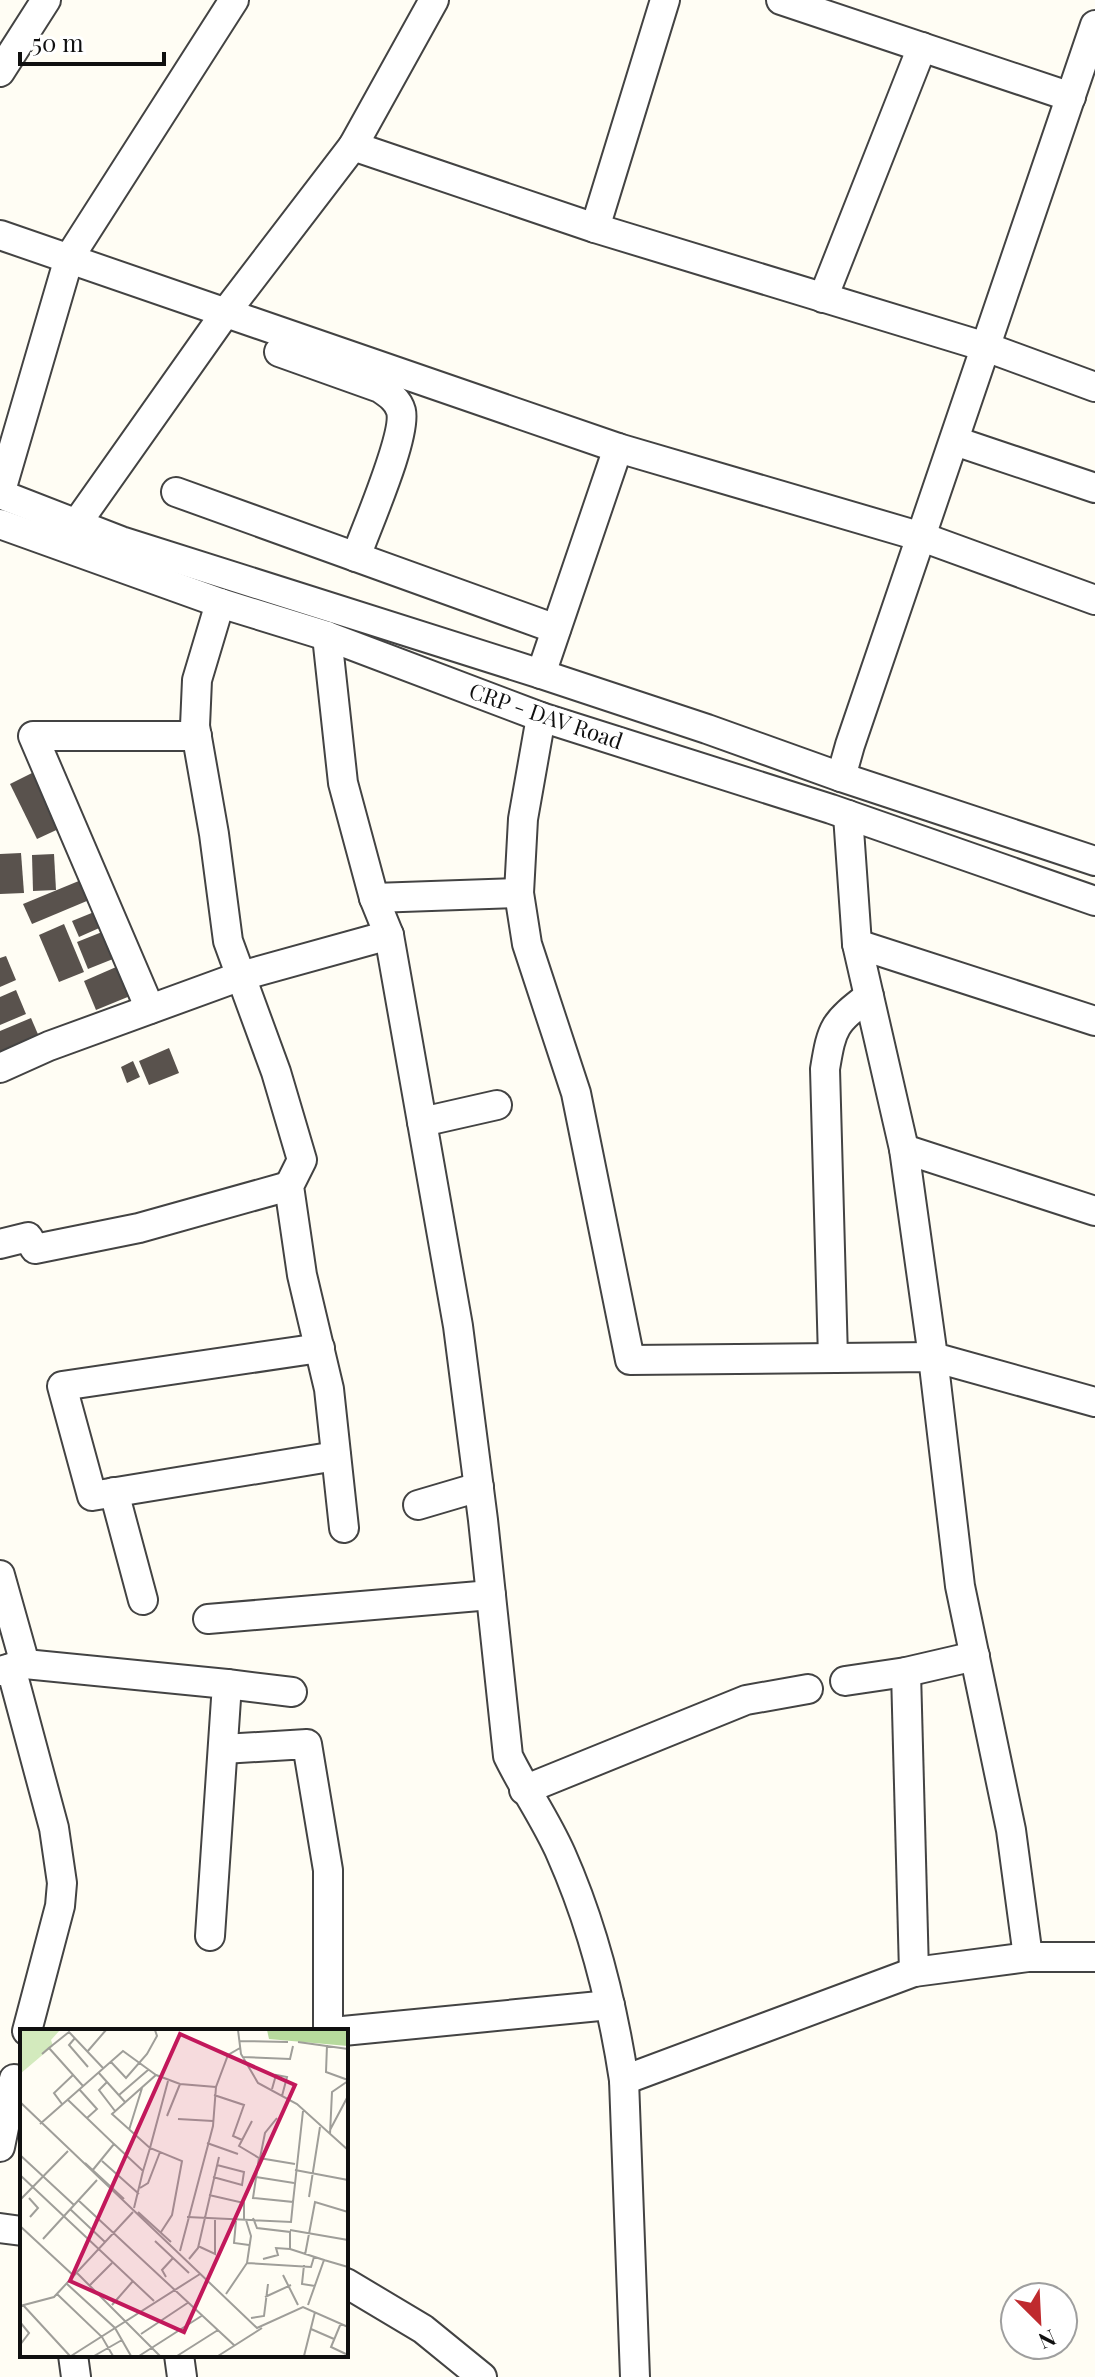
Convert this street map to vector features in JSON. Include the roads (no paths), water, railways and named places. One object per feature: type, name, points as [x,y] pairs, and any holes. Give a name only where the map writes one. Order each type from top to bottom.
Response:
[{"type":"street","points":[[0,72],[46,0]]},
{"type":"street","points":[[0,494],[69,258],[234,0]]},
{"type":"street","points":[[77,523],[226,312],[353,146],[434,0]]},
{"type":"street","points":[[595,228],[665,0]]},
{"type":"street","points":[[781,0],[1071,97]]},
{"type":"street","points":[[841,777],[1071,97],[1090,58],[1095,25]]},
{"type":"street","points":[[823,298],[922,47]]},
{"type":"street","points":[[353,146],[595,228],[986,347],[1095,387]]},
{"type":"street","points":[[0,235],[618,448],[922,537],[1095,600]]},
{"type":"street","points":[[279,352],[380,388],[391,395],[400,409],[400,435],[356,557]]},
{"type":"street","points":[[955,441],[1095,488]]},
{"type":"street","points":[[541,674],[618,448]]},
{"type":"street","points":[[176,492],[556,629]]},
{"type":"street","name":"CRP - DAV Road","points":[[0,494],[121,541],[541,674],[1095,861]]},
{"type":"street","name":"CRP - DAV Road","points":[[0,524],[220,603],[327,636],[541,717],[848,815],[1095,901]]},
{"type":"street","points":[[220,603],[197,680],[197,736],[228,941],[276,1072],[302,1160],[289,1186],[302,1275],[329,1389],[344,1528]]},
{"type":"street","points":[[327,636],[343,783],[374,898],[389,935],[458,1326],[508,1756],[559,1850],[585,1913],[610,2005],[624,2080],[635,2377]]},
{"type":"street","points":[[541,717],[523,819],[519,893],[527,944],[576,1093],[630,1360],[933,1357],[1095,1402]]},
{"type":"street","points":[[662,756],[677,719]]},
{"type":"street","points":[[150,1009],[33,736],[197,736]]},
{"type":"street","points":[[848,815],[857,944],[904,1149],[960,1586],[1011,1830],[1028,1957]]},
{"type":"street","points":[[374,898],[519,893]]},
{"type":"street","points":[[0,1068],[49,1046],[241,976],[389,935]]},
{"type":"street","points":[[857,944],[1095,1021]]},
{"type":"street","points":[[833,1358],[825,1069],[830,1037],[841,1017],[869,996]]},
{"type":"street","points":[[422,1122],[497,1105]]},
{"type":"street","points":[[904,1149],[1095,1211]]},
{"type":"street","points":[[0,1244],[28,1237],[35,1249],[65,1243],[139,1228],[289,1186]]},
{"type":"street","points":[[320,1348],[62,1386],[92,1496],[336,1456]]},
{"type":"street","points":[[418,1505],[479,1487]]},
{"type":"street","points":[[114,1492],[143,1600]]},
{"type":"street","points":[[0,1575],[12,1667],[51,1815],[62,1883],[60,1906],[28,2029]]},
{"type":"street","points":[[208,1619],[491,1595]]},
{"type":"street","points":[[845,1681],[906,1672],[975,1656]]},
{"type":"street","points":[[12,1667],[292,1692]]},
{"type":"street","points":[[906,1672],[914,1972]]},
{"type":"street","points":[[210,1936],[227,1684]]},
{"type":"street","points":[[524,1790],[746,1700],[808,1689]]},
{"type":"street","points":[[223,1749],[307,1744],[328,1870],[328,2029]]},
{"type":"street","points":[[624,2080],[914,1972],[1028,1957],[1095,1957]]},
{"type":"street","points":[[348,2031],[610,2005]]},
{"type":"street","points":[[0,2147],[14,2079]]},
{"type":"street","points":[[0,2228],[20,2231]]},
{"type":"street","points":[[348,2284],[423,2329],[482,2377]]},
{"type":"street","points":[[73,2357],[76,2377]]},
{"type":"street","points":[[179,2357],[182,2377]]}]
